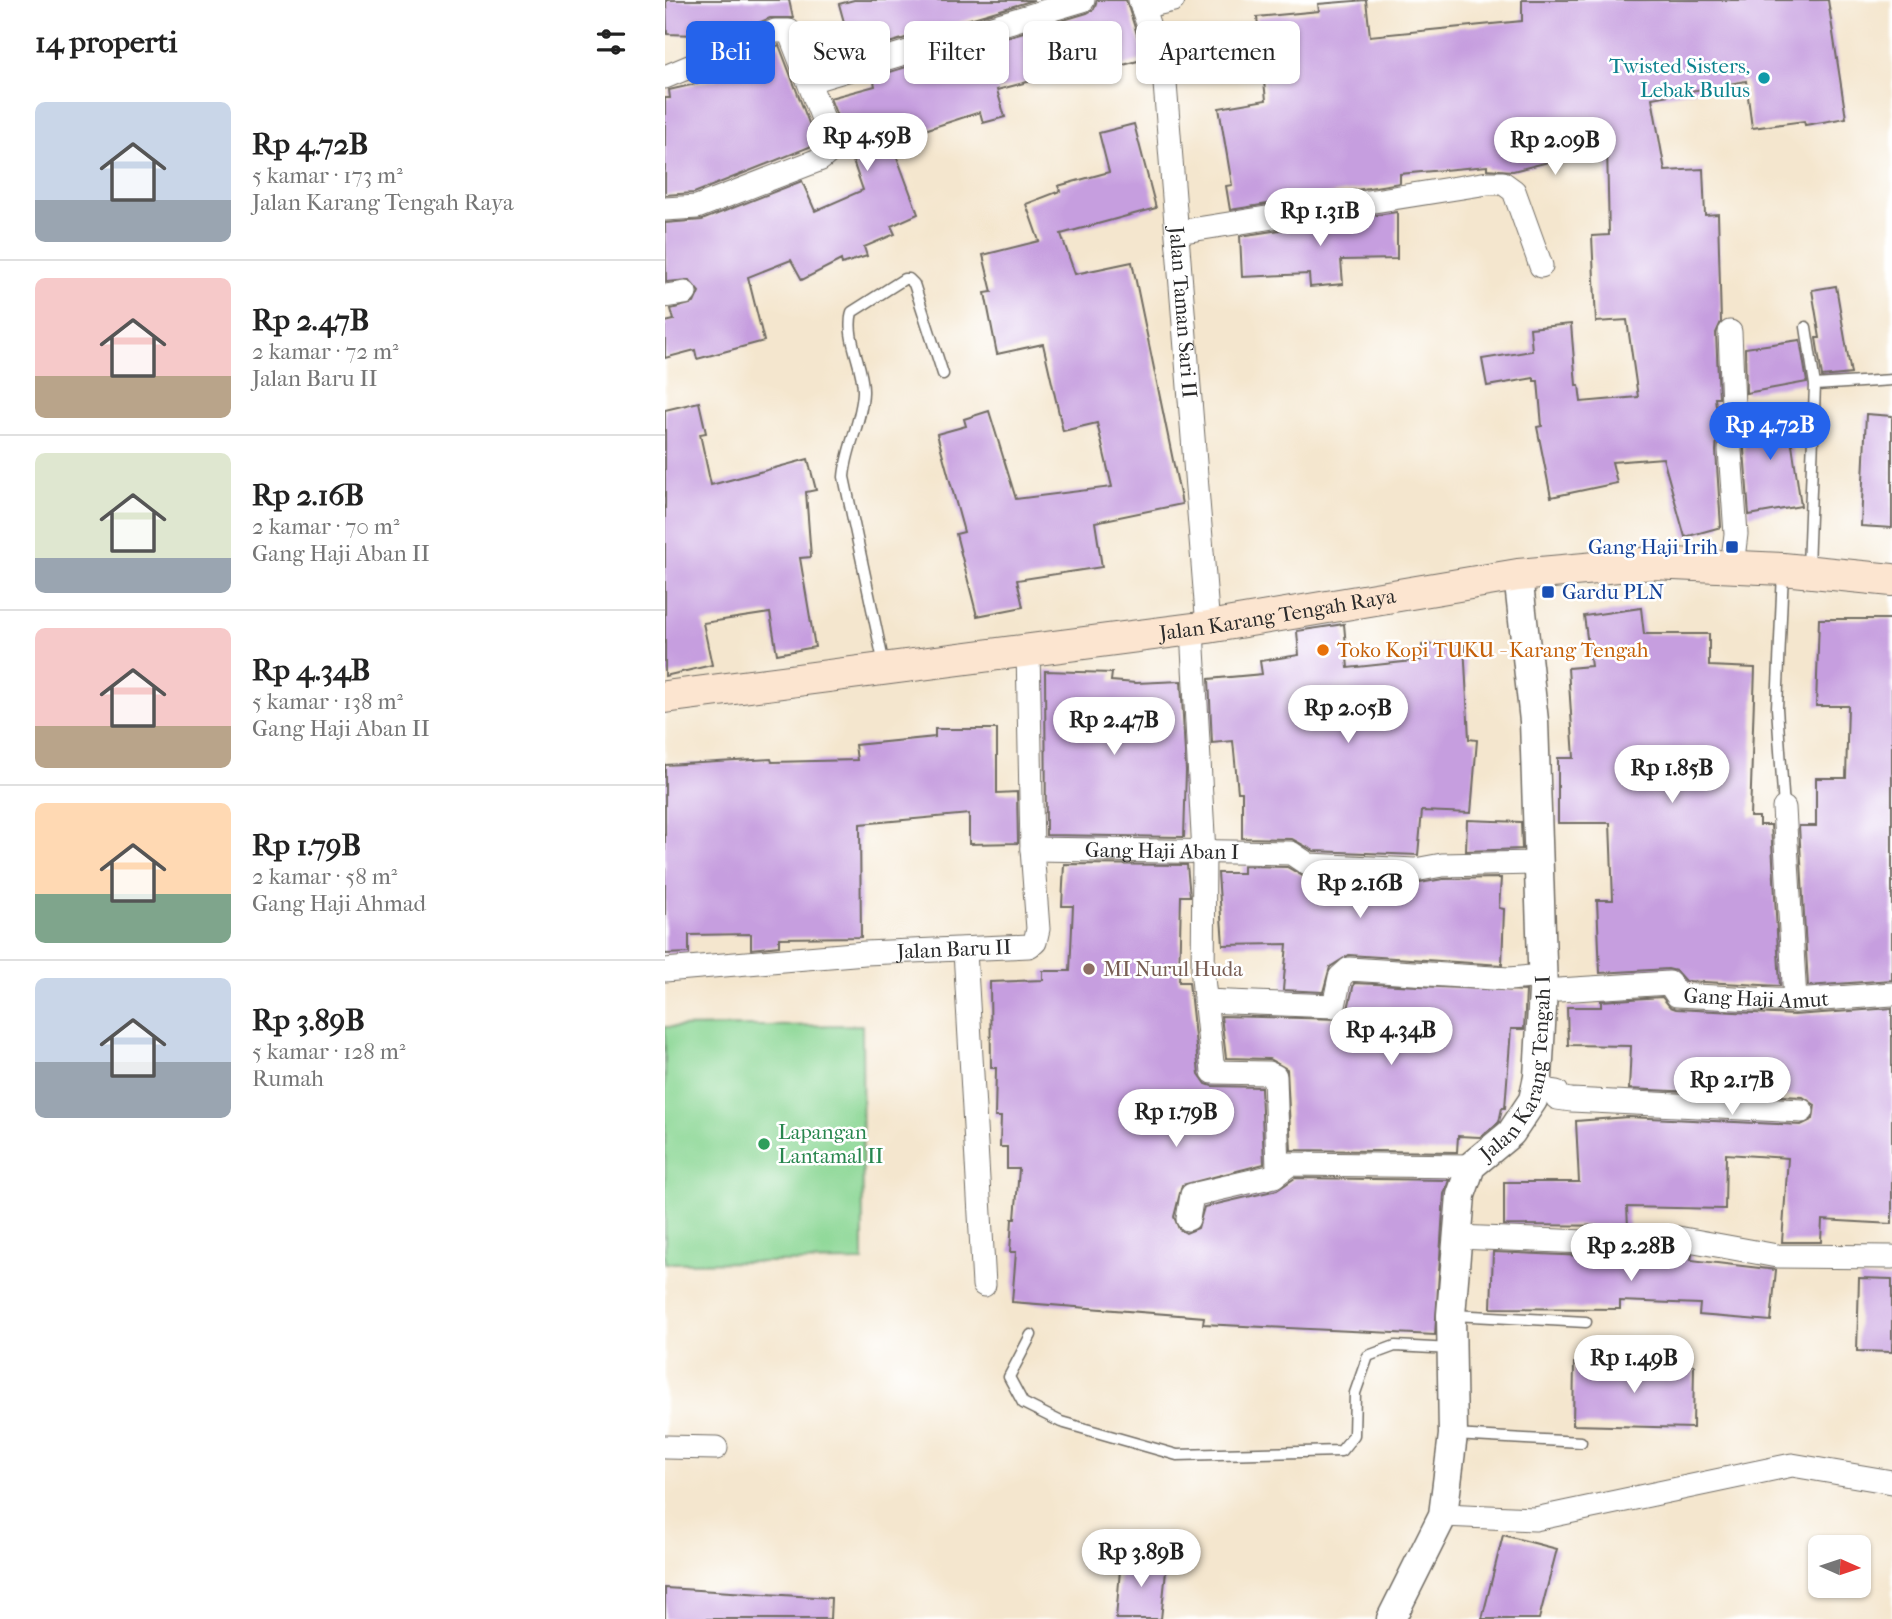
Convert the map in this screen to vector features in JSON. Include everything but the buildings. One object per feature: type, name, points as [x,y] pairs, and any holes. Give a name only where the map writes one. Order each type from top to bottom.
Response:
[{"type":"main road","name":"Jalan Karang Tengah Raya","points":[[665,697],[1200,628],[1518,575],[1652,564],[1795,570],[1892,580]]},
{"type":"street","points":[[890,57],[1083,0]]},
{"type":"street","points":[[1141,4],[1173,0]]},
{"type":"street","name":"Jalan Taman Sari II","points":[[1141,4],[1164,71],[1178,232],[1200,628],[1205,1001],[1213,1072],[1268,1073],[1275,1076],[1278,1169]]},
{"type":"street","points":[[665,77],[775,31],[784,30],[789,33]]},
{"type":"street","points":[[665,209],[697,206],[821,159],[829,151],[832,142],[811,84]]},
{"type":"street","points":[[1178,232],[1488,183],[1503,183],[1514,191],[1541,266]]},
{"type":"street","points":[[1730,332],[1733,405],[1730,450],[1736,519],[1732,566]]},
{"type":"street","name":"Jalan Karang Tengah I","points":[[1391,1619],[1443,1515],[1453,1435],[1451,1315],[1461,1195],[1471,1166],[1511,1133],[1537,1088],[1543,984],[1534,721],[1518,575]]},
{"type":"street","name":"Jalan Baru II","points":[[665,971],[865,953],[965,951],[1029,946],[1035,942],[1038,929],[1033,849],[1028,650]]},
{"type":"street","points":[[1784,808],[1795,1001]]},
{"type":"street","name":"Gang Haji Aban I","points":[[1033,849],[1291,853],[1309,865],[1415,870],[1442,865],[1539,863]]},
{"type":"street","points":[[965,951],[984,1285]]},
{"type":"street","points":[[1205,1001],[1334,1006],[1340,977],[1349,969],[1500,978],[1543,984]]},
{"type":"street","name":"Gang Haji Amut","points":[[1543,984],[1669,983],[1677,995],[1795,1001],[1892,994]]},
{"type":"street","points":[[1537,1088],[1557,1092],[1557,1098],[1571,1100],[1802,1111]]},
{"type":"street","points":[[1188,1219],[1192,1195],[1274,1176],[1278,1169],[1290,1164],[1471,1166]]},
{"type":"street","points":[[1456,1237],[1585,1242],[1678,1238],[1777,1256],[1892,1258]]},
{"type":"street","points":[[665,1447],[716,1448]]},
{"type":"street","points":[[1443,1515],[1535,1519],[1792,1465],[1892,1482]]},
{"type":"lane","points":[[885,670],[844,477],[845,456],[863,391],[851,328],[852,312],[904,279],[909,279],[914,284],[943,374]]},
{"type":"lane","points":[[1784,808],[1777,708],[1815,385],[1806,327]]},
{"type":"lane","points":[[1815,385],[1892,380]]},
{"type":"lane","points":[[1451,1315],[1586,1322]]},
{"type":"lane","points":[[1031,1335],[1009,1377],[1023,1403],[1061,1422],[1177,1455],[1341,1451],[1354,1435],[1355,1393],[1368,1356],[1395,1346],[1452,1349]]},
{"type":"lane","points":[[1453,1435],[1581,1442]]},
{"type":"green space","name":"Lapangan Lantamal II","points":[[862,1025],[863,1261],[665,1263],[665,1027]]},
{"type":"place","name":"Twisted Sisters, Lebak Bulus","points":[[1764,78]]},
{"type":"place","name":"Gang Haji Irih","points":[[1732,547]]},
{"type":"place","name":"Gardu PLN","points":[[1548,592]]},
{"type":"place","name":"Toko Kopi TUKU - Karang Tengah","points":[[1323,650]]},
{"type":"place","name":"MI Nurul Huda","points":[[1089,969]]},
{"type":"place","name":"Lapangan Lantamal II","points":[[764,1144]]}]
